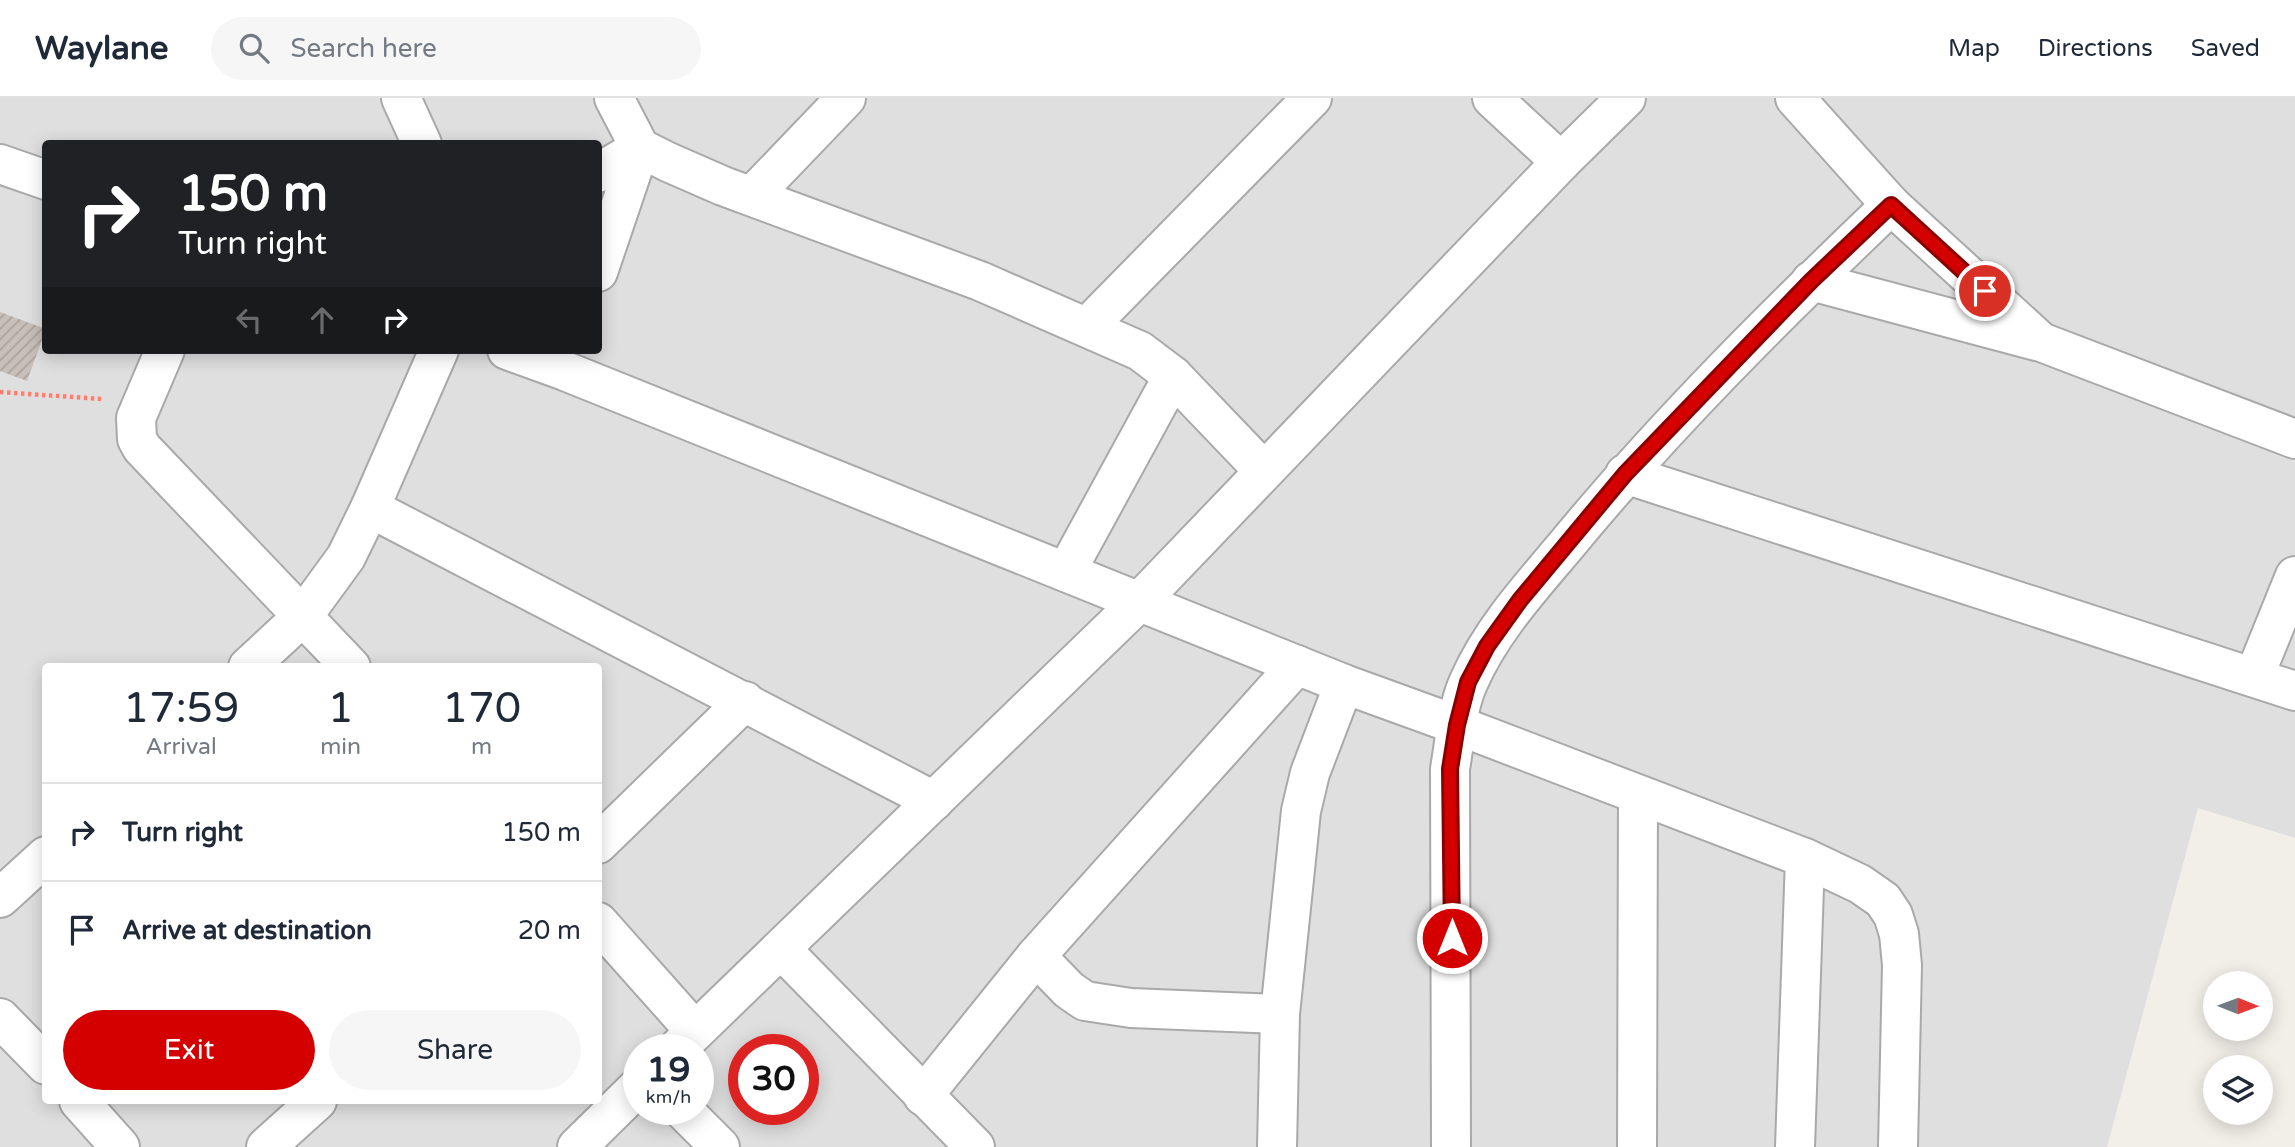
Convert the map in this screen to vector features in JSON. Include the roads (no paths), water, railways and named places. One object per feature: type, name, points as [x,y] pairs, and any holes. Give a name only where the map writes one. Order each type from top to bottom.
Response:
[{"type":"street","points":[[401,98],[420,140]]},
{"type":"street","points":[[614,98],[640,148],[668,162],[752,197],[980,281],[1140,351],[1173,376],[1264,471]]},
{"type":"street","points":[[752,197],[846,98]]},
{"type":"street","points":[[1087,327],[1312,98]]},
{"type":"street","points":[[1492,98],[1561,162]]},
{"type":"street","points":[[692,1034],[1140,601],[1561,162],[1626,98]]},
{"type":"street","points":[[1795,98],[1891,205],[2041,342]]},
{"type":"street","points":[[602,171],[640,148]]},
{"type":"street","points":[[602,260],[640,148]]},
{"type":"street","points":[[0,164],[42,179]]},
{"type":"street","points":[[1451,1147],[1450,769],[1468,682],[1487,646],[1520,600],[1625,474],[1811,281],[1891,205]]},
{"type":"street","points":[[1811,281],[2041,342],[2295,439]]},
{"type":"street","points":[[163,354],[136,418],[135,429],[142,448],[347,663]]},
{"type":"street","points":[[252,663],[303,616],[333,577],[370,508],[437,354]]},
{"type":"street","points":[[532,354],[569,360],[1066,572],[1344,684],[1805,858],[1860,884],[1883,900],[1893,915],[1899,934],[1902,965],[1898,1147]]},
{"type":"street","points":[[1066,572],[1173,376]]},
{"type":"street","points":[[1625,474],[2295,691]]},
{"type":"street","points":[[370,508],[934,801]]},
{"type":"street","points":[[2254,677],[2295,576]]},
{"type":"street","points":[[923,1096],[1036,956],[1297,665]]},
{"type":"street","points":[[1277,1147],[1280,1014],[1301,811],[1310,773],[1344,684]]},
{"type":"street","points":[[602,840],[745,701]]},
{"type":"street","points":[[1637,1147],[1638,795]]},
{"type":"street","points":[[1795,1147],[1805,858]]},
{"type":"street","points":[[0,898],[42,860]]},
{"type":"street","points":[[602,927],[680,1034]]},
{"type":"street","points":[[782,950],[975,1147]]},
{"type":"street","points":[[1036,956],[1069,990],[1085,1001],[1131,1008],[1280,1014]]},
{"type":"street","points":[[0,1018],[42,1061]]},
{"type":"street","points":[[577,1147],[623,1102]]},
{"type":"street","points":[[82,1104],[120,1147]]},
{"type":"street","points":[[266,1147],[314,1104]]},
{"type":"street","points":[[698,1125],[720,1147]]}]
